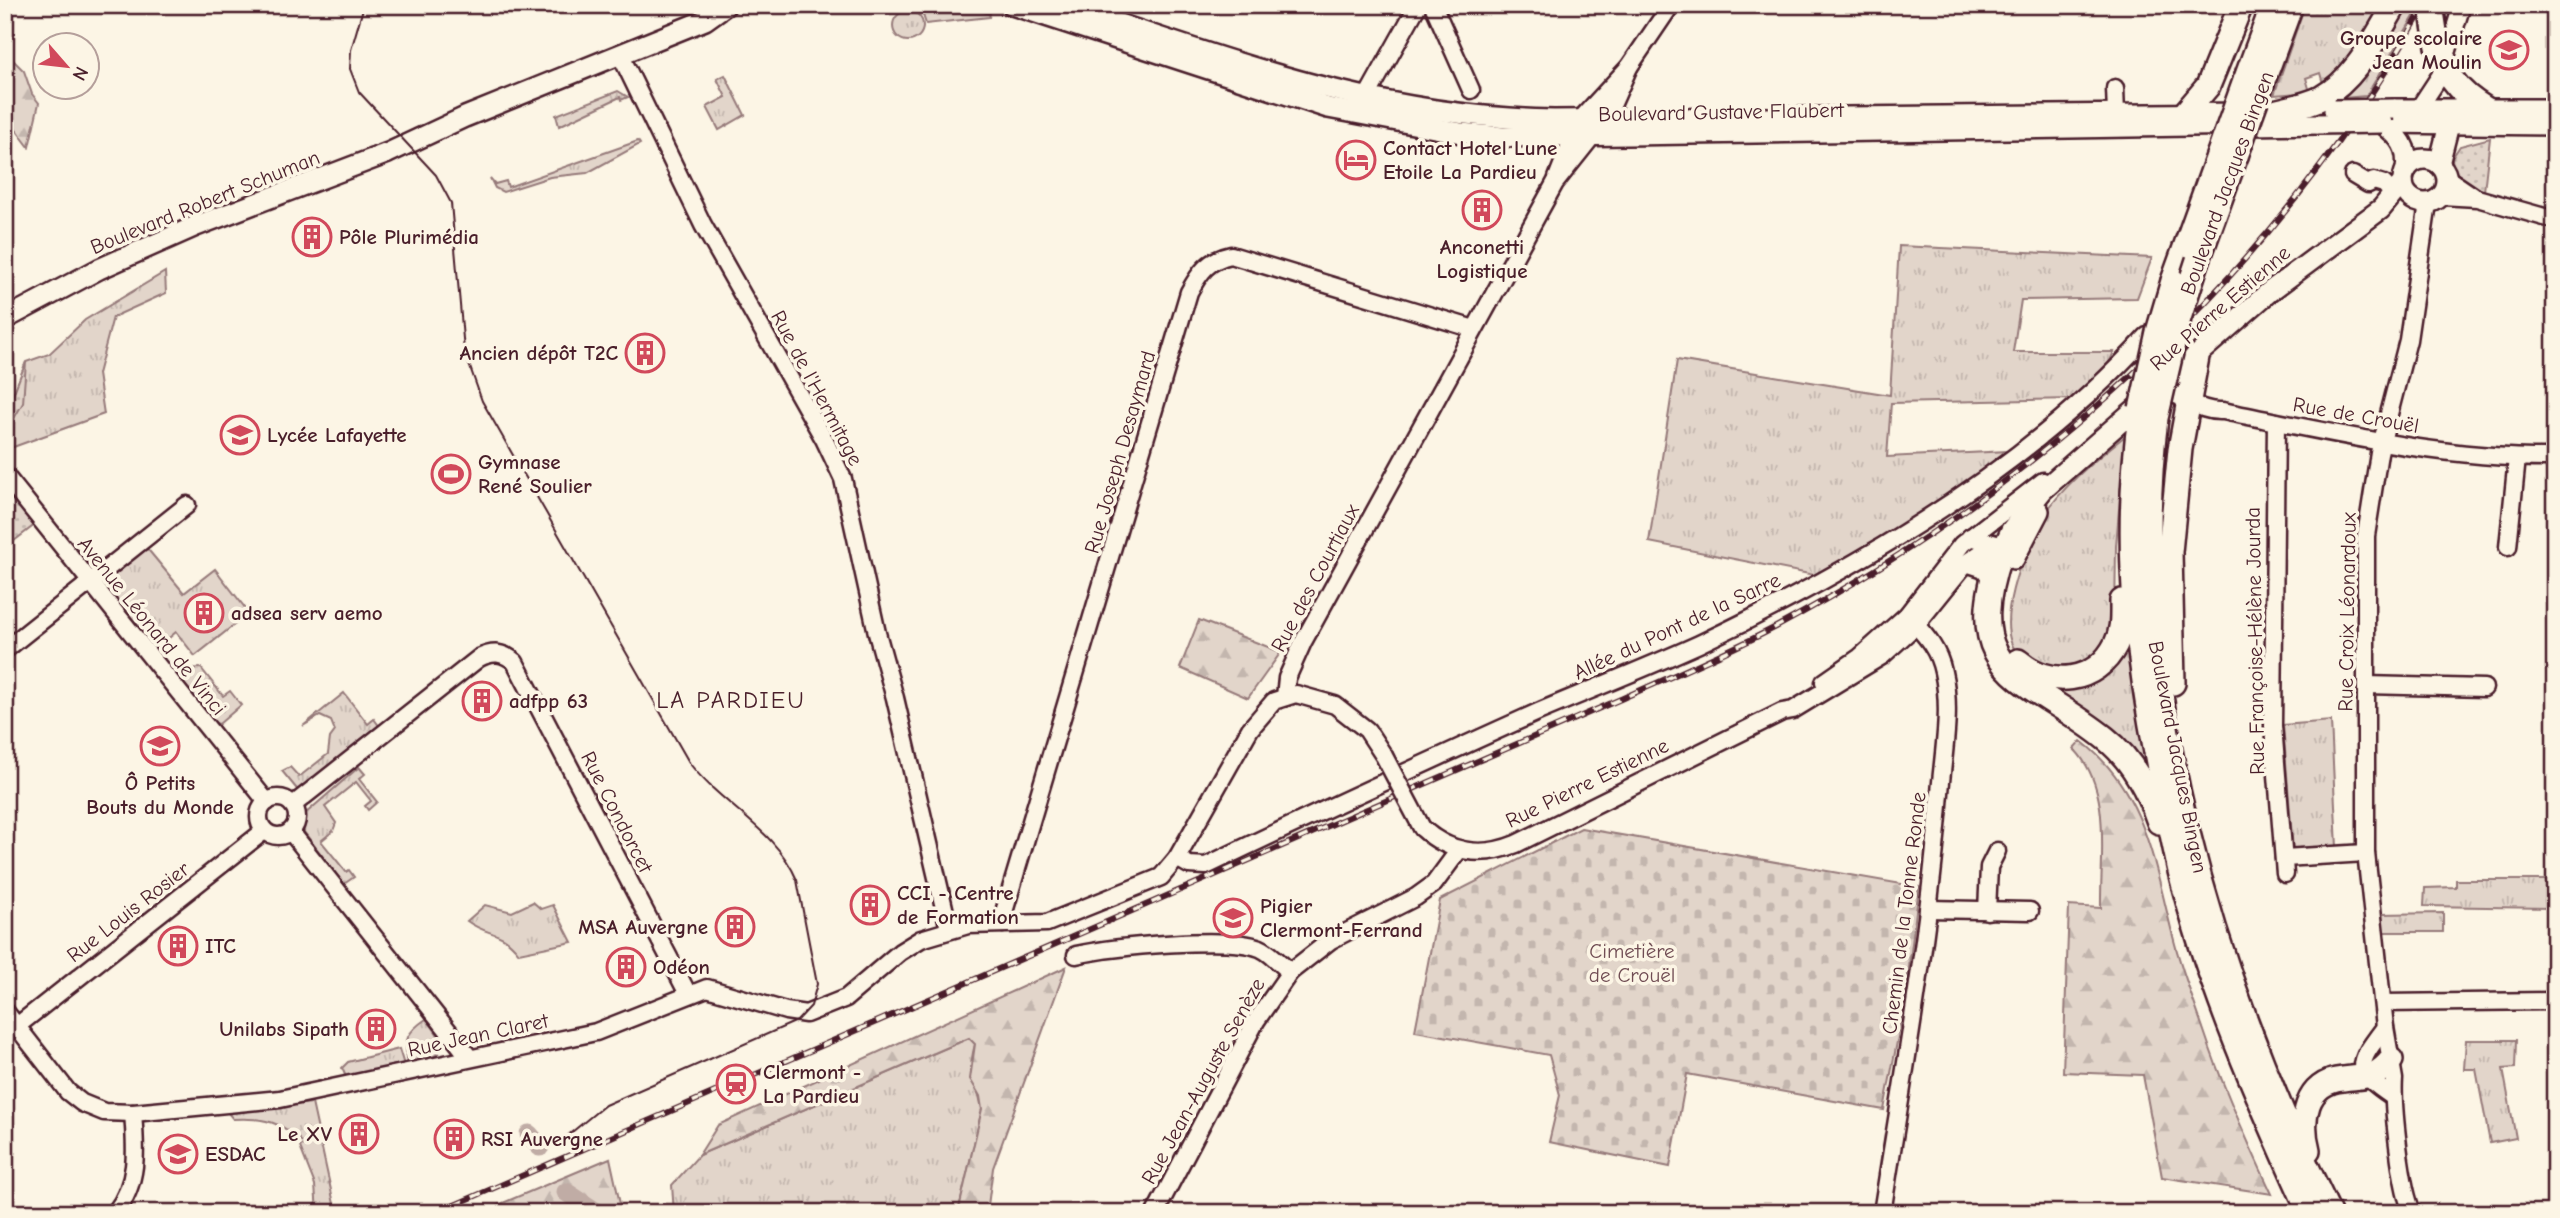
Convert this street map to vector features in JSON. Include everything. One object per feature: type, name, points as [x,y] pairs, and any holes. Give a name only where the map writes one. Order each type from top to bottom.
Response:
[{"type":"highway","points":[[2185,113],[2208,86],[2241,5]]},
{"type":"highway","name":"Boulevard Jacques Bingen","points":[[2273,5],[2254,81],[2227,156],[2173,281],[2146,380],[2136,440],[2130,558],[2140,660],[2181,873],[2235,1038],[2258,1098],[2310,1213]]},
{"type":"highway","name":"Boulevard Jacques Bingen","points":[[2254,81],[2291,5]]},
{"type":"highway","points":[[2274,112],[2320,99],[2339,85],[2355,68],[2395,5]]},
{"type":"highway","points":[[2431,5],[2445,75],[2481,118]]},
{"type":"highway","name":"Boulevard Jacques Bingen","points":[[2227,156],[2176,331],[2157,418],[2148,496],[2149,594],[2163,704],[2183,804],[2206,897],[2252,1038],[2329,1213]]},
{"type":"highway","points":[[2183,804],[2184,765],[2170,625],[2170,552],[2197,407],[2197,357]]},
{"type":"highway","points":[[2009,552],[2001,613],[2002,634],[2012,656],[2029,671],[2048,679],[2073,679],[2088,672],[2105,660],[2116,645],[2123,625],[2123,518],[2132,488]]},
{"type":"highway","points":[[2009,552],[1992,580],[1989,634],[2003,666],[2018,680],[2107,739],[2132,766],[2154,805],[2181,873]]},
{"type":"highway","points":[[2316,1188],[2303,1128],[2308,1103],[2317,1090],[2334,1081],[2367,1079],[2391,1060]]},
{"type":"main road","points":[[691,25],[713,5]]},
{"type":"main road","points":[[621,56],[705,20],[726,5]]},
{"type":"main road","name":"Boulevard Gustave Flaubert","points":[[1012,5],[1328,108],[1461,133],[1544,137],[1606,119],[2334,110],[2388,116],[2445,117]]},
{"type":"main road","name":"Boulevard Gustave Flaubert","points":[[1062,5],[1305,85],[1365,100],[1469,117],[1576,128],[1594,137],[2319,124],[2388,116],[2419,108],[2445,117]]},
{"type":"main road","name":"Boulevard Robert Schuman","points":[[5,319],[99,269],[196,226],[388,153],[434,131],[621,56]]},
{"type":"main road","points":[[2420,182],[2445,117],[2445,75]]},
{"type":"main road","points":[[2481,118],[2555,109]]},
{"type":"main road","points":[[2388,116],[2404,144],[2420,182]]},
{"type":"main road","points":[[2445,117],[2555,125]]},
{"type":"main road","name":"Rue Pierre Estienne","points":[[2009,552],[2033,501],[2269,292],[2420,182],[2481,118]]},
{"type":"street","points":[[1365,100],[1418,5]]},
{"type":"street","points":[[1433,5],[1471,90]]},
{"type":"street","points":[[1555,183],[1561,160],[1576,128],[1629,67],[1671,5]]},
{"type":"street","points":[[2445,75],[2462,5]]},
{"type":"street","points":[[2419,108],[2445,75],[2472,5]]},
{"type":"street","name":"Rue de l'Hermitage","points":[[621,56],[703,225],[818,428],[843,479],[877,634],[898,711],[949,929]]},
{"type":"street","name":"Rue des Courtiaux","points":[[1285,697],[1287,678],[1303,642],[1555,183],[1606,119],[1629,67]]},
{"type":"street","points":[[2115,88],[2116,114]]},
{"type":"street","points":[[1620,90],[1625,106],[1636,120]]},
{"type":"street","points":[[1544,137],[1561,160]]},
{"type":"street","points":[[2353,175],[2368,184],[2371,196],[2420,182],[2555,220]]},
{"type":"street","name":"Rue Croix Léonardoux","points":[[2413,1213],[2406,1188],[2393,1097],[2366,853],[2367,537],[2382,444],[2406,350],[2420,182]]},
{"type":"street","name":"Rue Joseph Desaymard","points":[[1003,924],[1003,912],[1189,292],[1202,269],[1216,258],[1231,255],[1474,329]]},
{"type":"street","name":"Allée du Pont de la Sarre","points":[[1177,858],[1189,865],[1206,866],[1368,789],[1700,643],[1828,577],[1964,493],[2061,418],[2147,336]]},
{"type":"street","name":"Rue de Crouël","points":[[2156,393],[2170,391],[2197,407],[2382,444],[2517,458],[2555,458]]},
{"type":"street","name":"Rue Françoise-Hélène Jourda","points":[[2276,422],[2273,726],[2284,866],[2366,853]]},
{"type":"street","name":"Rue Pierre Estienne","points":[[1911,620],[1951,556],[1970,537],[2078,452],[2094,447]]},
{"type":"street","points":[[2508,547],[2517,458]]},
{"type":"street","name":"Avenue Léonard de Vinci","points":[[5,475],[267,802]]},
{"type":"street","points":[[5,650],[187,505]]},
{"type":"street","points":[[1970,537],[2009,552]]},
{"type":"street","points":[[1966,563],[1981,553],[2009,552]]},
{"type":"street","points":[[1966,563],[1984,569],[1992,580]]},
{"type":"street","name":"Rue Pierre Estienne","points":[[1460,850],[1483,853],[1512,846],[1782,712],[1793,710],[1851,678],[1882,656],[1911,620],[1966,563]]},
{"type":"street","name":"Chemin de la Tonne Ronde","points":[[1882,1213],[1928,909],[1946,690],[1934,644],[1911,620]]},
{"type":"street","name":"Rue Condorcet","points":[[293,806],[479,658],[492,653],[503,654],[515,662],[688,994]]},
{"type":"street","points":[[2366,685],[2484,688]]},
{"type":"street","points":[[949,929],[1047,923],[1161,877],[1177,858],[1250,729],[1275,701],[1285,697],[1307,694],[1335,705],[1367,730],[1384,756],[1422,828],[1435,840],[1460,850],[1434,884],[1416,897],[1331,940],[1290,972],[1266,952],[1245,944],[1148,947],[1076,956]]},
{"type":"street","points":[[281,799],[293,806],[297,819],[291,832],[277,836],[264,831],[260,813],[267,802],[281,799]]},
{"type":"street","name":"Rue Louis Rosier","points":[[17,1026],[264,831]]},
{"type":"street","points":[[291,832],[468,1057]]},
{"type":"street","points":[[1987,911],[1989,867],[1997,851]]},
{"type":"street","points":[[1928,909],[2030,911]]},
{"type":"street","name":"Rue Jean Claret","points":[[5,1011],[68,1092],[104,1112],[133,1113],[280,1099],[596,1032],[706,988],[718,989],[786,1011],[806,1014],[818,1012],[867,983],[900,952],[921,939],[949,929]]},
{"type":"street","name":"Rue Jean-Auguste Senèze","points":[[1155,1213],[1256,1021],[1290,972]]},
{"type":"street","points":[[2383,1003],[2555,1001]]},
{"type":"street","points":[[2385,1027],[2363,1061],[2367,1079],[2393,1097]]},
{"type":"street","points":[[115,1213],[131,1187],[134,1174],[133,1113]]},
{"type":"street","name":"Rue Croix Léonardoux","points":[[2402,1213],[2406,1188]]},
{"type":"green space","points":[[905,5],[962,5],[990,14],[989,17],[926,24],[923,15]]},
{"type":"green space","points":[[2305,5],[2389,5],[2354,61],[2324,87],[2320,73],[2306,78],[2310,92],[2274,95]]},
{"type":"green space","points":[[2401,5],[2421,5],[2366,96],[2332,99]]},
{"type":"green space","points":[[908,11],[914,12],[922,20],[922,32],[914,40],[908,41],[902,40],[894,32],[893,26],[894,20],[902,12]]},
{"type":"green space","points":[[5,52],[24,71],[32,102],[39,103],[29,147],[5,115]]},
{"type":"green space","points":[[725,75],[745,115],[719,130],[707,107],[726,97],[717,79]]},
{"type":"green space","points":[[618,91],[628,97],[621,100],[620,97],[559,126],[556,115]]},
{"type":"green space","points":[[2490,138],[2484,191],[2466,183],[2457,175],[2452,158],[2460,146]]},
{"type":"green space","points":[[638,141],[640,144],[587,173],[550,177],[503,192],[495,188],[490,178],[495,184],[506,181],[508,187]]},
{"type":"green space","points":[[1899,246],[2152,258],[2137,298],[2021,300],[2013,352],[2114,352],[2104,374],[2075,399],[1891,403],[1887,457],[2010,451],[1968,486],[1819,576],[1649,542],[1677,360],[1890,395]]},
{"type":"green space","points":[[165,272],[166,293],[113,317],[98,374],[104,414],[5,450],[5,415],[26,362],[49,354],[85,320]]},
{"type":"green space","points":[[26,362],[23,403],[5,434],[5,415]]},
{"type":"green space","points":[[2125,436],[2116,546],[2115,618],[2101,656],[2061,673],[2025,659],[2012,644],[2008,628],[2013,589],[2034,532],[2049,508],[2079,475]]},
{"type":"green space","points":[[5,475],[41,520],[5,548]]},
{"type":"green space","points":[[145,546],[184,593],[215,569],[249,613],[195,656],[176,632],[156,649],[108,588],[116,584],[108,579],[111,575]]},
{"type":"green space","points":[[1199,620],[1281,652],[1248,698],[1180,668]]},
{"type":"green space","points":[[2127,642],[2150,771],[2143,774],[2032,678],[2055,685]]},
{"type":"green space","points":[[201,668],[223,696],[230,691],[241,705],[219,724],[215,723],[181,681],[186,677],[187,669]]},
{"type":"green space","points":[[344,693],[368,724],[374,719],[380,727],[300,793],[282,771],[290,767],[299,777],[328,754],[330,738],[335,731],[331,721],[320,716],[303,726]]},
{"type":"green space","points":[[2331,721],[2337,848],[2293,850],[2283,725]]},
{"type":"green space","points":[[2081,741],[2103,761],[2121,783],[2145,834],[2178,955],[2211,1052],[2272,1194],[2162,1177],[2143,1075],[2063,1072],[2069,906],[2101,908],[2102,824],[2095,784],[2074,749]]},
{"type":"green space","points":[[359,767],[365,774],[359,779],[377,802],[368,810],[365,806],[371,801],[356,782],[325,807],[336,823],[333,831],[321,841],[346,872],[349,870],[354,877],[344,884],[304,832],[305,814]]},
{"type":"green space","name":"Cimetière de Crouël","points":[[1581,828],[1919,887],[1905,1000],[1884,1110],[1687,1074],[1670,1167],[1549,1142],[1560,1095],[1549,1055],[1415,1031],[1440,900]]},
{"type":"green space","points":[[2456,880],[2555,880],[2554,908],[2424,906],[2425,888],[2456,887]]},
{"type":"green space","points":[[533,902],[541,909],[553,905],[572,942],[519,953],[506,940],[467,921],[485,905],[512,912]]},
{"type":"green space","points":[[2443,913],[2443,932],[2383,932],[2380,914]]},
{"type":"green space","points":[[1066,967],[993,1168],[987,1213],[958,1213],[982,1109],[980,1096],[970,1079],[975,1044],[969,1038],[699,1155],[718,1125]]},
{"type":"green space","points":[[426,1019],[439,1037],[440,1050],[430,1058],[408,1063],[408,1037],[414,1028]]},
{"type":"green space","points":[[969,1038],[975,1044],[971,1066],[982,1109],[958,1213],[674,1213],[672,1185],[699,1155]]},
{"type":"green space","points":[[2466,1040],[2516,1040],[2515,1068],[2503,1069],[2516,1138],[2490,1143],[2476,1069],[2464,1069]]},
{"type":"green space","points":[[399,1049],[404,1065],[346,1077],[342,1068],[348,1062]]},
{"type":"green space","points":[[312,1103],[336,1213],[317,1213],[315,1185],[300,1147],[304,1144],[272,1122],[233,1119],[228,1113]]},
{"type":"green space","points":[[610,1158],[622,1213],[479,1213]]},
{"type":"waterway","points":[[529,1134],[540,1147]]},
{"type":"waterway","points":[[566,1192],[598,1213]]},
{"type":"tram line","points":[[364,5],[351,50],[350,69],[359,92],[436,175],[451,203],[464,350],[482,401],[690,764],[718,793],[763,832],[788,862],[797,880],[817,984],[811,1006],[797,1021],[605,1105],[561,1141]]},
{"type":"railway","points":[[436,1213],[1681,672],[1776,627],[1875,570],[1970,507],[2060,437],[2146,362],[2225,281],[2299,195],[2365,102],[2425,5]]},
{"type":"place","name":"Groupe scolaire Jean Moulin","points":[[2509,50]]},
{"type":"place","name":"Contact Hotel Lune Etoile La Pardieu","points":[[1356,160]]},
{"type":"place","name":"Anconetti Logistique","points":[[1482,210]]},
{"type":"place","name":"Pôle Plurimédia","points":[[312,237]]},
{"type":"place","name":"Ancien dépôt T2C","points":[[645,353]]},
{"type":"place","name":"Lycée Lafayette","points":[[240,435]]},
{"type":"place","name":"Gymnase René Soulier","points":[[451,474]]},
{"type":"place","name":"adsea serv aemo","points":[[204,613]]},
{"type":"place","name":"adfpp 63","points":[[482,701]]},
{"type":"place","name":"Ô Petits Bouts du Monde","points":[[160,746]]},
{"type":"place","name":"CCI - Centre de Formation","points":[[870,905]]},
{"type":"place","name":"Pigier Clermont-Ferrand","points":[[1233,918]]},
{"type":"place","name":"MSA Auvergne","points":[[735,927]]},
{"type":"place","name":"ITC","points":[[178,946]]},
{"type":"place","name":"Odéon","points":[[626,967]]},
{"type":"place","name":"Unilabs Sipath","points":[[376,1029]]},
{"type":"place","name":"Clermont - La Pardieu","points":[[736,1084]]},
{"type":"place","name":"Le XV","points":[[359,1134]]},
{"type":"place","name":"RSI Auvergne","points":[[454,1139]]},
{"type":"place","name":"ESDAC","points":[[178,1154]]},
{"type":"district","name":"LA PARDIEU","points":[[731,700]]}]
